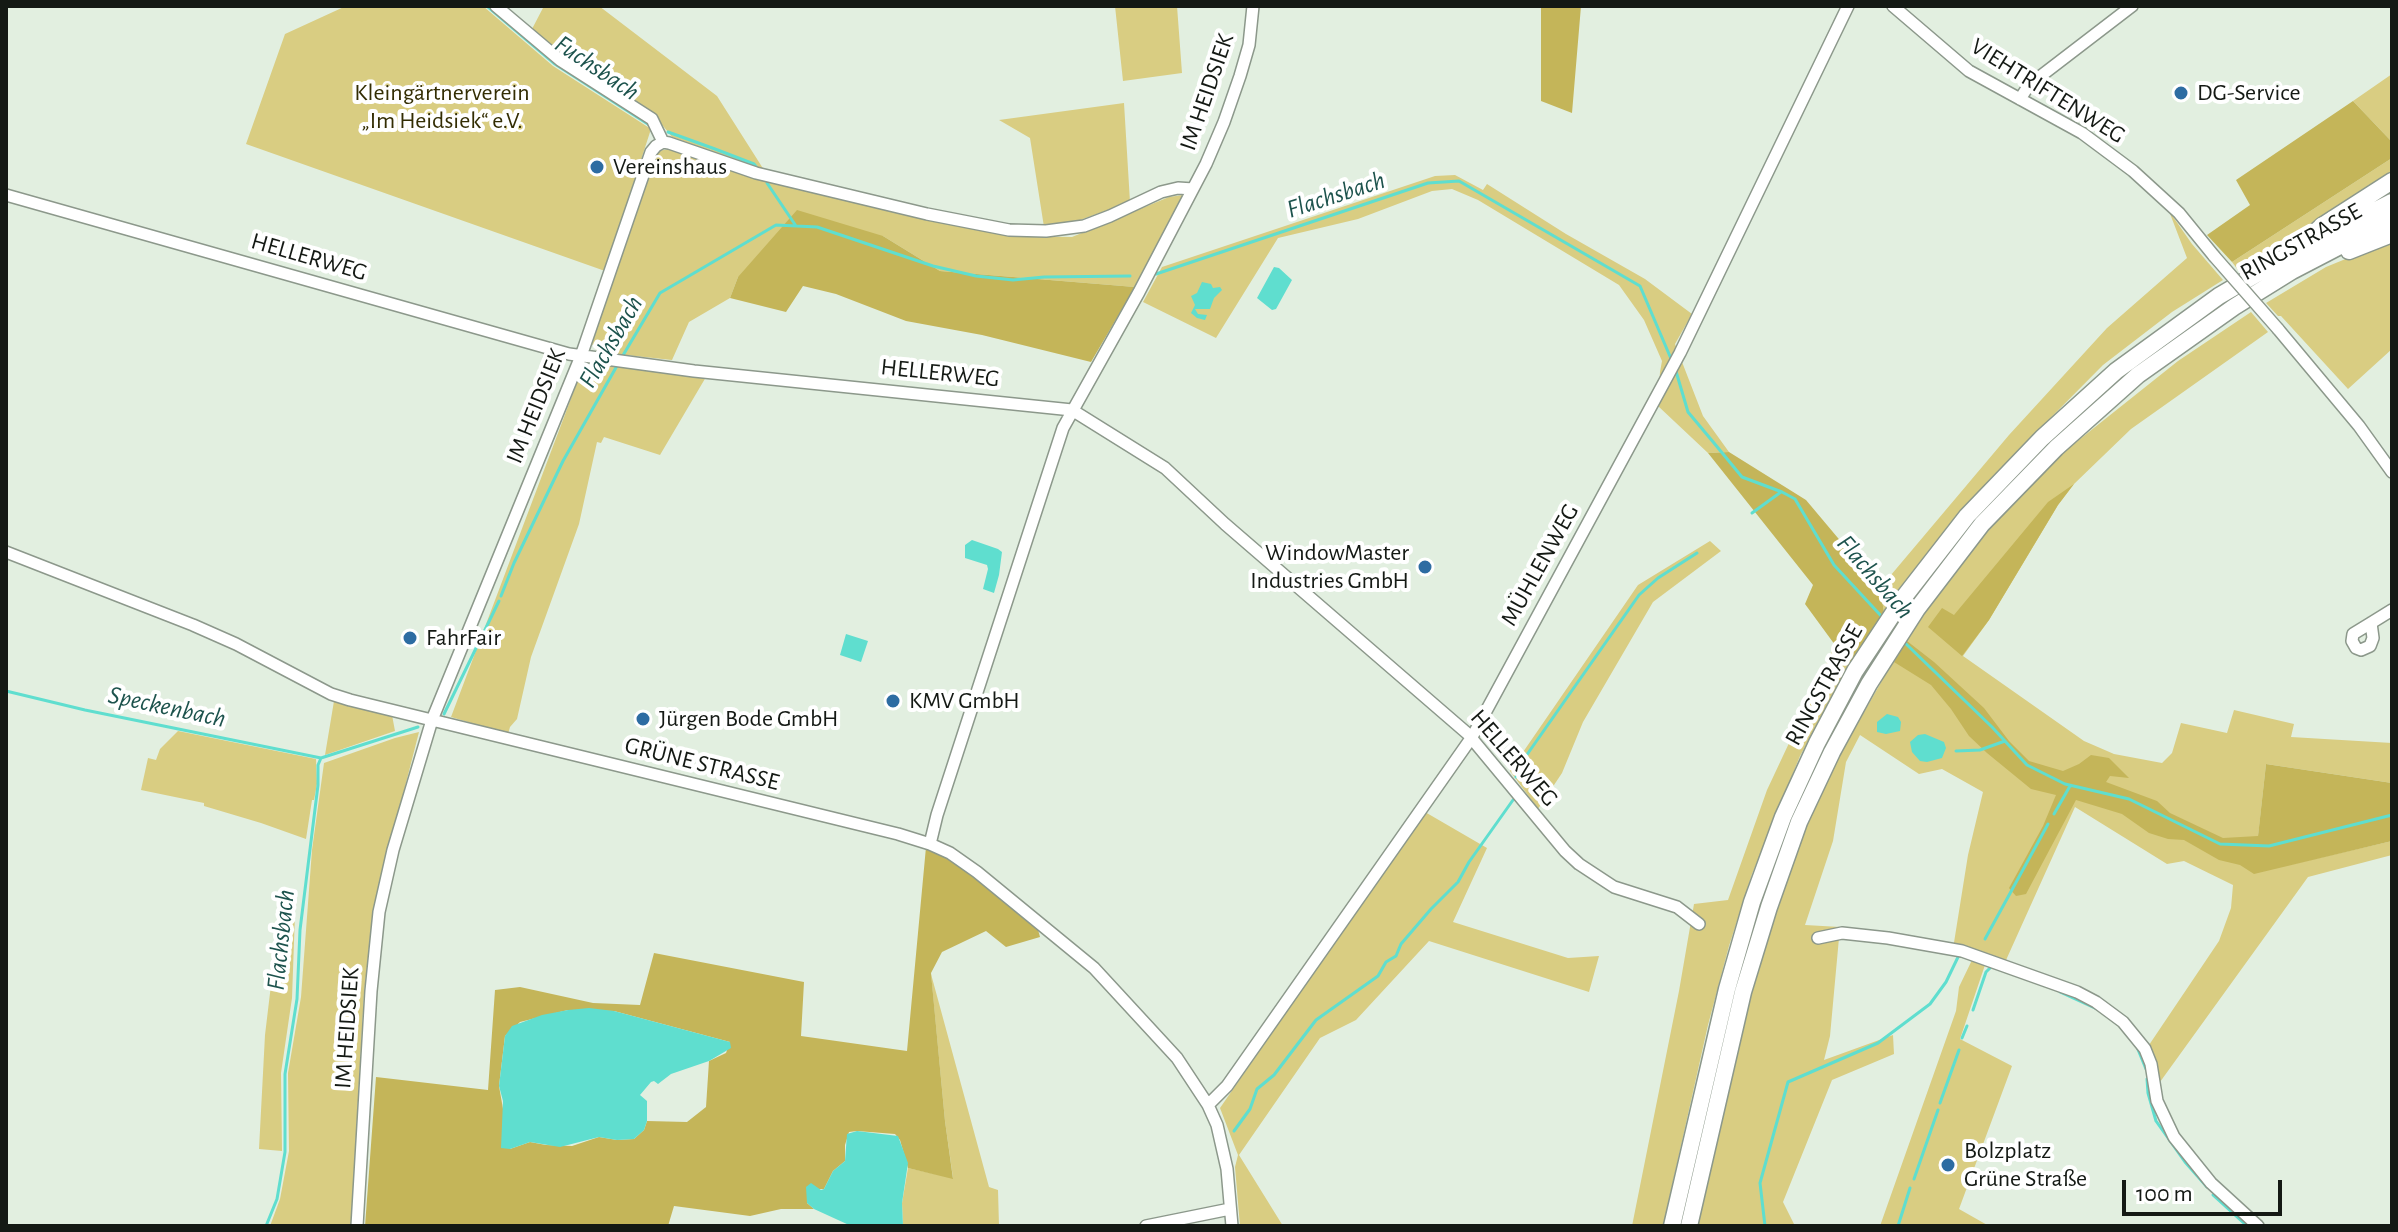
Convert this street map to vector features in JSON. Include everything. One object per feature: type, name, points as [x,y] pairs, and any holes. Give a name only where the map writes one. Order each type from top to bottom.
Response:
[{"type":"highway","points":[[2296,251],[2322,226],[2392,181]]},
{"type":"highway","name":"RINGSTRASSE","points":[[1672,1226],[1727,989],[1752,902],[1783,817],[1855,671],[1904,597],[1967,516],[2042,438],[2116,371],[2219,296],[2296,251],[2392,202]]},
{"type":"highway","name":"RINGSTRASSE","points":[[1689,1226],[1743,992],[1799,822],[1869,684],[1917,609],[1982,524],[2056,448],[2138,375],[2234,307],[2292,271],[2392,219]]},
{"type":"highway","points":[[2292,271],[2311,271],[2341,254],[2392,234]]},
{"type":"street","points":[[496,6],[560,60],[652,119],[663,142]]},
{"type":"street","name":"IM HEIDSIEK","points":[[930,844],[1063,428],[1139,292],[1224,122],[1249,45],[1253,6]]},
{"type":"street","name":"MÜHLENWEG","points":[[1208,1105],[1227,1086],[1472,737],[1680,353],[1848,6]]},
{"type":"street","name":"VIEHTRIFTENWEG","points":[[1893,6],[1969,71],[2082,133],[2133,171],[2179,213],[2359,426],[2392,472]]},
{"type":"street","points":[[2020,99],[2029,85],[2132,6]]},
{"type":"street","name":"IM HEIDSIEK","points":[[357,1226],[367,1038],[379,912],[393,850],[432,720],[581,356],[651,152],[663,142],[756,173],[1009,230],[1046,231],[1084,226],[1161,192],[1193,189]]},
{"type":"street","name":"HELLERWEG","points":[[6,195],[581,356],[1072,410],[1165,468],[1225,524],[1472,737],[1579,864],[1614,887],[1677,907],[1699,924]]},
{"type":"street","name":"GRÜNE STRASSE","points":[[6,552],[236,644],[331,694],[854,823],[930,844],[950,853],[1094,968],[1177,1058],[1208,1105],[1223,1144],[1232,1226]]},
{"type":"street","points":[[2371,623],[2392,610]]},
{"type":"street","points":[[1818,938],[1842,933],[1962,951],[2024,972],[2096,1002],[2123,1022],[2145,1049],[2151,1064],[2160,1113],[2174,1137],[2211,1183],[2258,1226]]},
{"type":"street","points":[[1146,1226],[1230,1209]]},
{"type":"green space","name":"Kleingärtnerverein „Im Heidsiek“ e.V.","points":[[346,6],[483,6],[553,66],[651,129],[605,271],[246,144],[285,34]]},
{"type":"green space","points":[[544,6],[599,6],[717,96],[764,170],[672,137],[655,116],[580,67],[532,29]]},
{"type":"green space","points":[[1115,6],[1177,6],[1182,73],[1123,81]]},
{"type":"green space","points":[[2392,74],[2392,142],[2353,101]]},
{"type":"green space","points":[[1124,103],[1130,202],[1066,225],[1044,227],[1030,138],[999,120]]},
{"type":"green space","points":[[677,148],[754,177],[1009,236],[1072,237],[1169,197],[1183,195],[1135,287],[940,271],[883,236],[738,277],[730,298],[689,322],[672,360],[598,352],[592,344],[657,151]]},
{"type":"green space","points":[[2392,158],[2392,174],[2332,214],[2238,270],[2232,262]]},
{"type":"green space","points":[[1455,175],[1483,190],[1487,184],[1645,279],[1692,314],[1675,344],[1703,416],[1729,452],[1708,453],[1658,406],[1662,361],[1644,320],[1619,285],[1478,200],[1452,189],[1432,191],[1358,219],[1278,238],[1216,338],[1143,302],[1162,267],[1435,176]]},
{"type":"green space","points":[[2169,211],[2223,280],[2172,312],[2103,365],[1989,480],[1901,586],[1884,612],[1880,588],[2009,435],[2107,328],[2187,258]]},
{"type":"green space","points":[[2392,240],[2392,349],[2348,389],[2266,303],[2326,267]]},
{"type":"green space","points":[[2251,312],[2268,332],[2131,429],[2074,484],[1963,656],[2084,741],[2114,754],[2162,763],[2172,753],[2181,723],[2227,733],[2234,710],[2294,724],[2291,737],[2392,743],[2392,783],[2266,764],[2254,873],[2392,841],[2392,855],[2308,877],[2160,1082],[2149,1045],[2219,941],[2231,908],[2233,885],[2184,861],[2167,864],[2075,807],[2002,969],[1985,965],[1960,1039],[2012,1066],[1959,1209],[1989,1226],[1880,1226],[1956,1011],[1959,987],[1972,960],[1952,955],[1968,855],[1983,792],[1942,769],[1919,774],[1860,735],[1846,762],[1833,841],[1805,925],[1840,927],[1830,1036],[1824,1060],[1893,1035],[1894,1054],[1832,1080],[1783,1202],[1795,1226],[1697,1226],[1744,1020],[1770,929],[1811,814],[1837,760],[1884,677],[1928,608],[1977,542],[2065,451],[2178,361]]},
{"type":"green space","points":[[594,364],[706,377],[660,455],[604,437],[601,443],[597,442],[579,524],[531,657],[517,719],[508,734],[451,717],[581,372]]},
{"type":"green space","points":[[1710,541],[1721,551],[1653,602],[1583,722],[1562,773],[1538,809],[1510,771],[1638,585]]},
{"type":"green space","points":[[1835,645],[1854,657],[1800,756],[1752,874],[1708,1025],[1663,1226],[1632,1226],[1694,904],[1728,900],[1767,790]]},
{"type":"green space","points":[[334,701],[392,715],[395,731],[325,755]]},
{"type":"green space","points":[[178,731],[316,759],[317,784],[306,839],[204,806],[204,803],[141,790],[148,758],[156,760],[160,749]]},
{"type":"green space","points":[[419,732],[373,912],[364,993],[351,1226],[270,1226],[280,1199],[289,1151],[288,1073],[301,997],[312,850],[324,763]]},
{"type":"green space","points":[[1425,812],[1487,848],[1453,922],[1568,958],[1599,956],[1589,992],[1429,941],[1356,1020],[1320,1038],[1239,1155],[1283,1226],[1240,1226],[1235,1167],[1238,1155],[1220,1108]]},
{"type":"green space","points":[[295,914],[292,998],[281,1073],[282,1151],[259,1149],[265,1035],[279,918]]},
{"type":"green space","points":[[931,974],[989,1187],[998,1190],[999,1226],[903,1226],[902,1203],[908,1168],[953,1178]]},
{"type":"shaded area","points":[[1541,6],[1581,6],[1572,113],[1541,101]]},
{"type":"shaded area","points":[[2353,101],[2392,142],[2392,158],[2232,262],[2207,235],[2250,205],[2236,180]]},
{"type":"shaded area","points":[[797,210],[883,236],[940,271],[1135,287],[1091,362],[982,335],[906,321],[836,294],[803,286],[786,312],[730,298],[738,277]]},
{"type":"shaded area","points":[[1729,452],[1806,500],[1880,588],[1884,612],[1854,657],[1835,645],[1805,604],[1813,585],[1708,453]]},
{"type":"shaded area","points":[[2074,484],[2058,505],[1989,620],[1962,656],[1928,627],[1942,608],[1954,615],[2048,502]]},
{"type":"shaded area","points":[[1907,641],[1984,708],[2029,761],[2063,771],[2091,755],[2109,758],[2129,778],[2110,776],[2106,782],[2157,801],[2170,813],[2223,838],[2258,836],[2266,764],[2392,783],[2392,841],[2254,874],[2240,865],[2219,860],[2184,840],[2149,833],[2122,814],[2076,800],[2026,894],[2016,896],[2009,888],[2056,795],[2031,789],[1987,753],[1969,736],[1931,685],[1894,662]]},
{"type":"shaded area","points":[[926,847],[948,857],[983,882],[1037,926],[1040,937],[1006,947],[986,931],[942,952],[931,973],[953,1179],[908,1168],[900,1140],[895,1134],[857,1131],[849,1132],[845,1161],[833,1171],[824,1189],[819,1189],[807,1203],[814,1209],[781,1209],[750,1216],[674,1206],[668,1226],[365,1226],[376,1077],[488,1090],[495,990],[520,987],[593,1003],[640,1005],[654,953],[804,982],[801,1036],[907,1051]],"holes":[[[568,1010],[614,1011],[730,1042],[726,1053],[709,1061],[706,1107],[687,1122],[647,1121],[644,1130],[634,1139],[599,1137],[572,1146],[530,1142],[510,1149],[499,1086],[505,1036],[520,1022]]]},
{"type":"water","points":[[1274,267],[1292,280],[1276,309],[1272,310],[1257,298]]},
{"type":"water","points":[[1202,282],[1222,290],[1214,298],[1210,309],[1195,309],[1198,314],[1207,315],[1205,320],[1191,313],[1195,305],[1191,296],[1197,293]]},
{"type":"water","points":[[972,540],[1002,552],[994,593],[983,589],[987,565],[965,558],[965,545]]},
{"type":"water","points":[[846,634],[868,641],[861,662],[840,655]]},
{"type":"water","points":[[1887,714],[1898,717],[1900,731],[1877,732],[1877,722]]},
{"type":"water","points":[[1925,734],[1944,742],[1946,748],[1942,758],[1920,761],[1912,752],[1910,742],[1918,735]]},
{"type":"water","points":[[589,1008],[614,1011],[730,1042],[731,1048],[709,1061],[671,1074],[658,1084],[651,1082],[640,1095],[647,1101],[647,1121],[644,1130],[634,1139],[599,1137],[560,1147],[530,1142],[510,1149],[501,1148],[503,1101],[499,1086],[505,1036],[512,1026],[542,1015]]},
{"type":"water","points":[[857,1131],[898,1136],[908,1163],[902,1203],[903,1226],[849,1225],[807,1203],[806,1187],[811,1183],[824,1189],[833,1171],[845,1161],[847,1134]]},
{"type":"waterway","name":"Fuchsbach","points":[[487,6],[555,64],[651,126]]},
{"type":"waterway","name":"Fuchsbach","points":[[668,132],[754,164],[757,168]]},
{"type":"waterway","name":"Flachsbach","points":[[1156,274],[1428,183],[1459,181],[1640,286],[1672,361]]},
{"type":"waterway","name":"Fuchsbach","points":[[767,183],[796,226]]},
{"type":"waterway","name":"Flachsbach","points":[[622,357],[660,293],[776,225],[817,227],[933,266],[976,276],[1013,280],[1130,276]]},
{"type":"waterway","name":"Flachsbach","points":[[501,596],[563,461],[618,364]]},
{"type":"waterway","name":"Flachsbach","points":[[1675,368],[1688,412],[1742,477],[1795,499],[1834,565],[1883,618]]},
{"type":"waterway","points":[[1752,513],[1781,492]]},
{"type":"waterway","points":[[1516,777],[1526,756],[1639,595],[1658,578],[1697,553]]},
{"type":"waterway","name":"Flachsbach","points":[[444,714],[499,601]]},
{"type":"waterway","name":"Flachsbach","points":[[1904,642],[2027,765],[2065,784],[2129,799],[2220,844],[2269,846],[2392,815]]},
{"type":"waterway","name":"Speckenbach","points":[[6,691],[321,758]]},
{"type":"waterway","name":"Flachsbach","points":[[266,1226],[277,1199],[285,1152],[285,1074],[297,999],[300,930],[318,765],[321,758],[418,727]]},
{"type":"waterway","points":[[1956,751],[1980,750],[2005,741]]},
{"type":"waterway","points":[[2054,814],[2070,786]]},
{"type":"waterway","points":[[1234,1131],[1250,1109],[1257,1089],[1274,1075],[1316,1020],[1378,976],[1386,962],[1396,956],[1401,944],[1458,882],[1513,800]]},
{"type":"waterway","points":[[1985,939],[2048,824]]},
{"type":"waterway","points":[[1765,1226],[1760,1183],[1788,1082],[1878,1043],[1930,1004],[1946,982],[1959,955]]},
{"type":"waterway","points":[[1973,1010],[1986,972],[1991,967]]},
{"type":"waterway","points":[[2060,992],[2097,1009]]},
{"type":"waterway","points":[[1962,1038],[1967,1026]]},
{"type":"waterway","points":[[2137,1047],[2146,1069]]},
{"type":"waterway","points":[[1940,1103],[1959,1050]]},
{"type":"waterway","points":[[2147,1079],[2156,1121],[2207,1187]]},
{"type":"waterway","points":[[1914,1179],[1938,1110]]},
{"type":"waterway","points":[[1898,1226],[1910,1188]]},
{"type":"waterway","points":[[2213,1195],[2247,1226]]},
{"type":"place","name":"DG-Service","points":[[2181,93]]},
{"type":"place","name":"Vereinshaus","points":[[597,167]]},
{"type":"place","name":"WindowMaster Industries GmbH","points":[[1425,567]]},
{"type":"place","name":"FahrFair","points":[[410,638]]},
{"type":"place","name":"KMV GmbH","points":[[893,701]]},
{"type":"place","name":"Jürgen Bode GmbH","points":[[643,719]]},
{"type":"place","name":"Bolzplatz Grüne Straße","points":[[1948,1165]]}]
